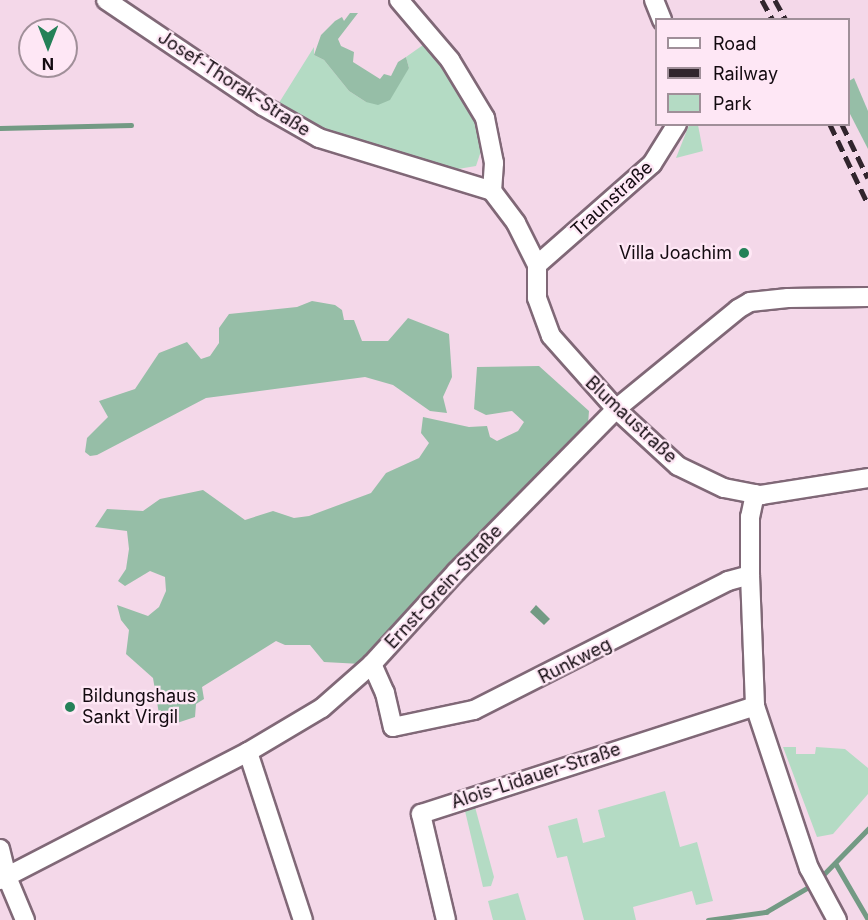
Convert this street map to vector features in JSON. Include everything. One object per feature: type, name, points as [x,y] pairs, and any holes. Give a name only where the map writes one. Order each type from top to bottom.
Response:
[{"type":"street","name":"Josef-Thorak-Straße","points":[[106,0],[263,106],[319,138],[492,191]]},
{"type":"street","points":[[399,0],[450,60],[485,118],[494,163],[492,191],[516,223],[537,265]]},
{"type":"street","points":[[654,0],[661,18]]},
{"type":"street","name":"Traunstraße","points":[[537,265],[652,164],[676,126]]},
{"type":"street","name":"Blumaustraße","points":[[537,265],[537,298],[551,336],[616,409],[678,465],[717,486],[755,494],[784,493],[868,478]]},
{"type":"street","name":"Ernst-Grein-Straße","points":[[3,879],[248,752],[322,708],[372,664],[456,572],[616,409],[750,302],[801,297],[868,297]]},
{"type":"street","points":[[755,494],[750,517],[755,706],[809,868],[837,920]]},
{"type":"street","name":"Runkweg","points":[[372,664],[381,682],[393,727],[474,710],[495,702],[728,582],[750,575]]},
{"type":"street","name":"Alois-Lidauer-Straße","points":[[446,920],[421,814],[755,706]]},
{"type":"street","points":[[248,752],[303,920]]},
{"type":"street","points":[[0,849],[3,879],[25,920]]},
{"type":"green space","points":[[423,45],[439,59],[473,111],[483,145],[476,166],[458,169],[341,140],[277,106],[314,47],[314,55],[324,60],[349,91],[366,102],[409,68],[406,57]]},
{"type":"green space","points":[[689,126],[698,126],[703,151],[676,158]]},
{"type":"green space","points":[[783,747],[796,747],[796,754],[815,754],[816,747],[845,749],[868,768],[868,794],[833,834],[817,837]]},
{"type":"green space","points":[[665,791],[680,847],[697,842],[713,901],[696,905],[692,891],[633,907],[636,920],[584,920],[567,856],[557,858],[548,826],[577,818],[583,843],[605,837],[598,810]]},
{"type":"green space","points":[[475,807],[494,877],[491,886],[483,887],[465,811]]},
{"type":"green space","points":[[518,893],[526,920],[493,920],[488,901]]},
{"type":"shaded area","points":[[350,13],[358,13],[338,39],[341,46],[354,52],[353,62],[380,79],[384,74],[391,76],[398,62],[406,57],[409,68],[390,100],[378,105],[366,102],[349,91],[324,60],[314,55],[321,35],[335,21],[342,17],[344,21]]},
{"type":"shaded area","points":[[854,78],[868,111],[868,149],[850,114],[850,80]]},
{"type":"shaded area","points":[[312,301],[335,305],[342,310],[344,320],[354,320],[362,341],[388,341],[408,318],[449,334],[452,377],[443,397],[447,413],[430,411],[393,385],[365,377],[206,398],[97,455],[90,456],[85,452],[87,438],[108,417],[99,401],[135,389],[159,353],[187,342],[201,359],[210,356],[219,343],[219,328],[229,314],[297,307]]},
{"type":"shaded area","points":[[539,366],[589,411],[586,451],[402,644],[361,664],[324,662],[310,645],[285,645],[276,641],[202,687],[204,699],[196,704],[195,717],[171,725],[159,714],[153,678],[126,654],[129,630],[121,620],[117,605],[148,616],[159,607],[166,591],[165,577],[150,571],[125,586],[118,581],[126,569],[129,549],[127,531],[95,527],[107,509],[143,511],[160,499],[203,490],[245,520],[273,511],[294,518],[309,516],[371,493],[386,473],[419,458],[429,443],[421,433],[423,417],[469,427],[487,426],[490,437],[497,441],[518,431],[524,422],[512,411],[486,415],[474,409],[477,367]]},
{"type":"shaded area","points":[[536,605],[550,619],[544,625],[530,612]]},
{"type":"waterway","points":[[0,128],[131,125]]},
{"type":"waterway","points":[[820,878],[868,829]]},
{"type":"waterway","points":[[836,864],[868,919]]},
{"type":"waterway","points":[[708,920],[766,912],[814,884]]},
{"type":"railway","points":[[762,0],[772,18]]},
{"type":"railway","points":[[775,0],[785,18]]},
{"type":"railway","points":[[831,126],[868,204]]},
{"type":"railway","points":[[843,126],[868,178]]},
{"type":"place","name":"Villa Joachim","points":[[744,253]]},
{"type":"place","name":"Bildungshaus Sankt Virgil","points":[[70,707]]}]
